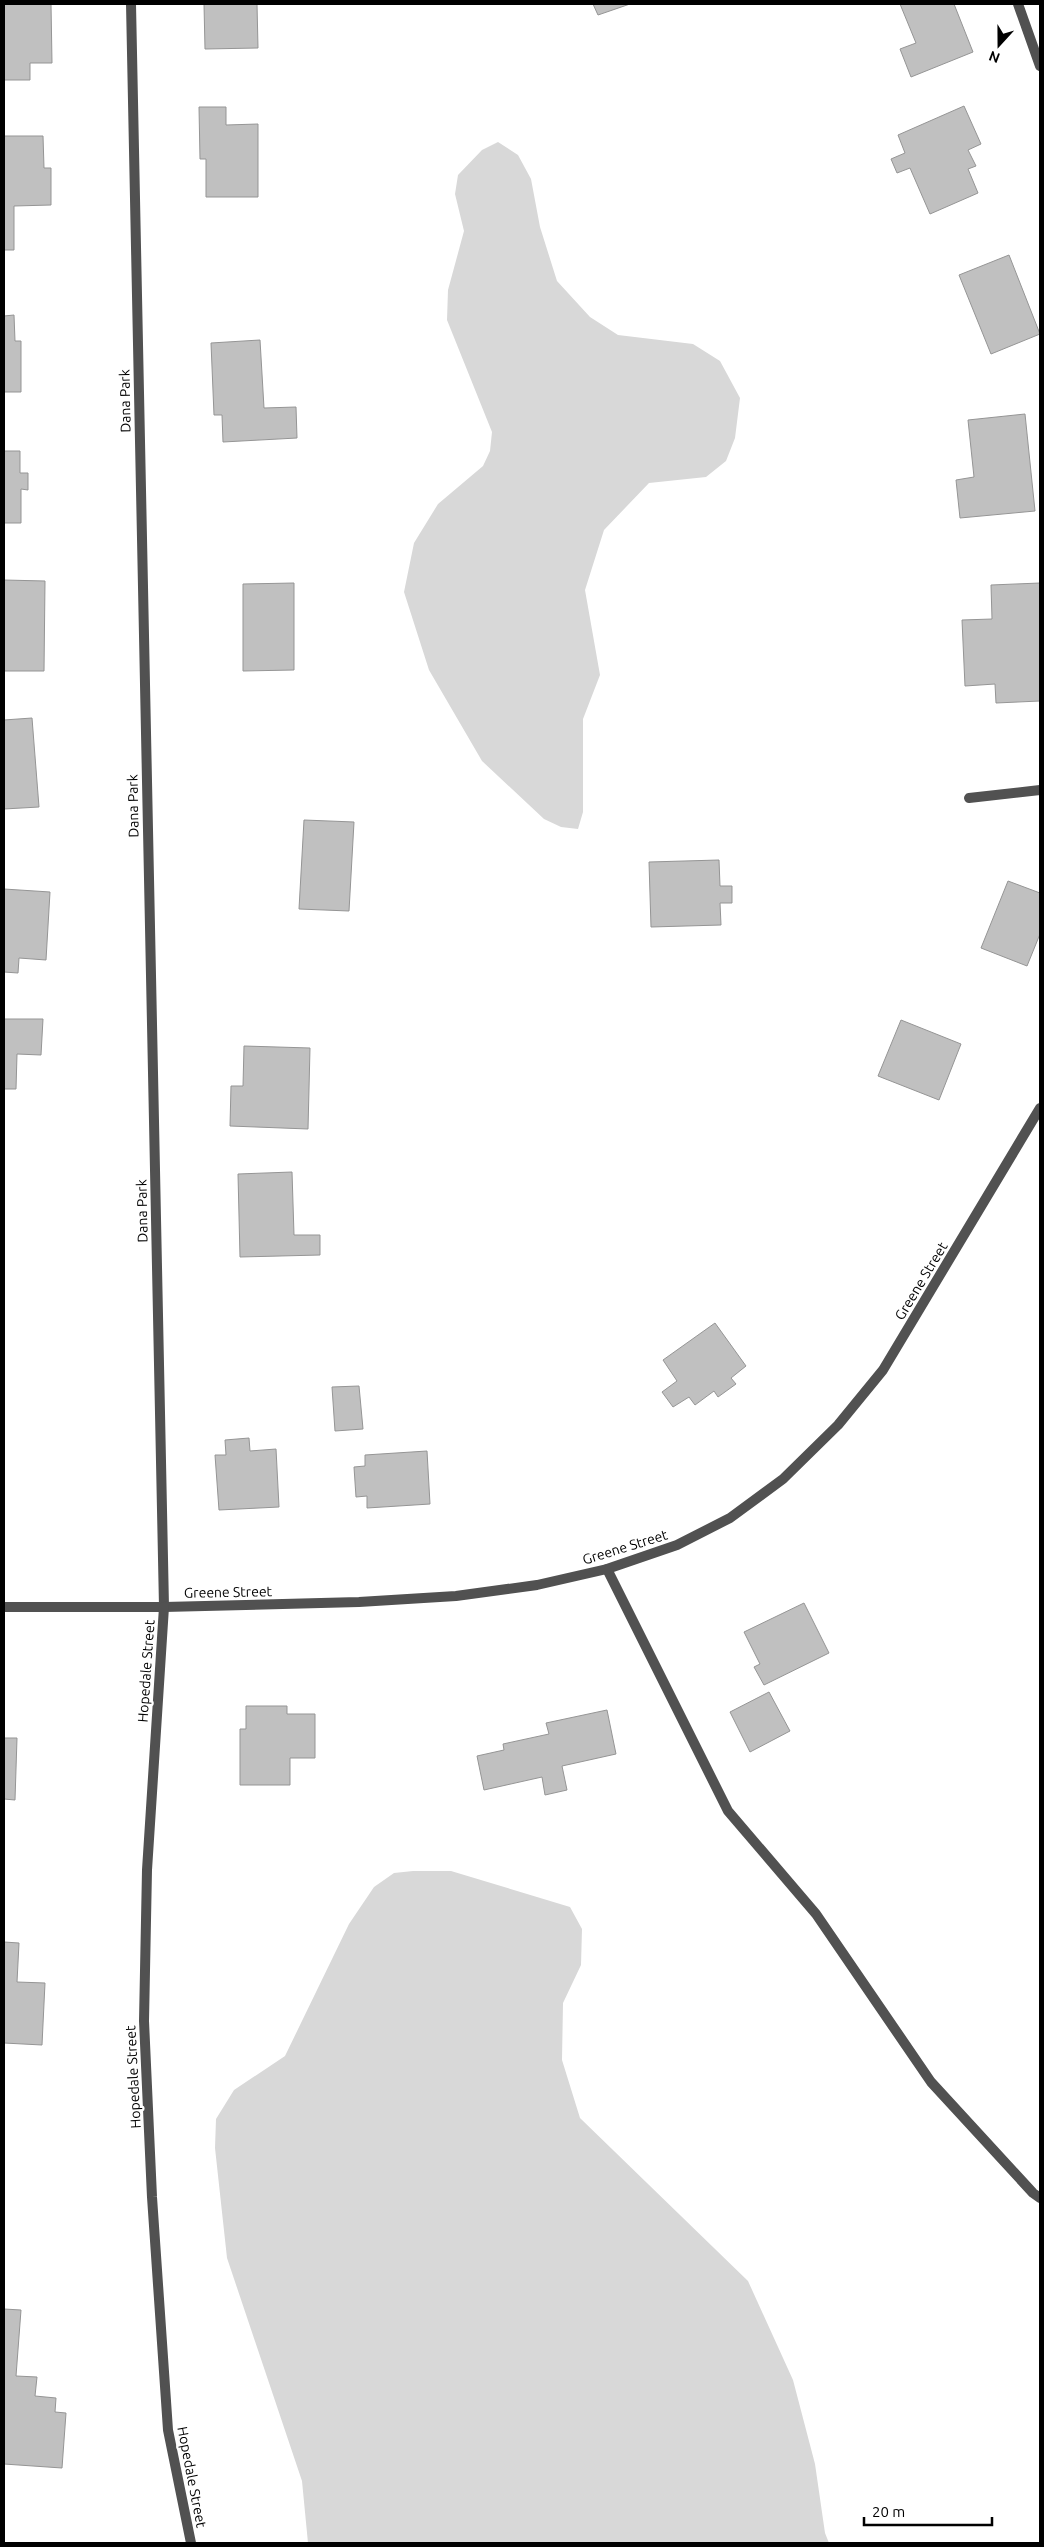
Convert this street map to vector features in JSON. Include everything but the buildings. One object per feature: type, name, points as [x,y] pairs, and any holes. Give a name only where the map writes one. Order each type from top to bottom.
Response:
[{"type":"street","name":"Dana Park","points":[[131,4],[164,1607]]},
{"type":"street","points":[[1018,4],[1040,66]]},
{"type":"street","points":[[969,798],[1040,790]]},
{"type":"street","name":"Greene Street","points":[[4,1608],[164,1607],[359,1602],[456,1596],[537,1585],[607,1569],[677,1546],[730,1518],[783,1479],[838,1425],[883,1370],[1040,1108]]},
{"type":"street","points":[[607,1569],[728,1811],[816,1914],[931,2082],[1033,2193],[1040,2198]]},
{"type":"street","name":"Hopedale Street","points":[[164,1607],[146,1870],[144,2021],[153,2207],[168,2430],[191,2543]]},
{"type":"shaded area","points":[[498,142],[518,155],[531,179],[540,227],[557,281],[590,317],[618,335],[693,344],[720,361],[740,398],[735,438],[726,461],[706,477],[649,483],[604,530],[585,590],[600,675],[583,719],[583,812],[578,829],[561,827],[544,819],[482,761],[429,670],[404,592],[414,543],[438,504],[483,466],[490,451],[492,432],[447,320],[448,290],[464,231],[455,194],[458,175],[482,150]]},
{"type":"shaded area","points":[[451,1871],[570,1907],[582,1929],[581,1965],[563,2003],[562,2060],[580,2118],[748,2281],[793,2380],[815,2464],[825,2533],[829,2543],[308,2543],[302,2481],[227,2258],[215,2148],[216,2119],[234,2090],[285,2056],[349,1924],[374,1887],[394,1873]]}]
